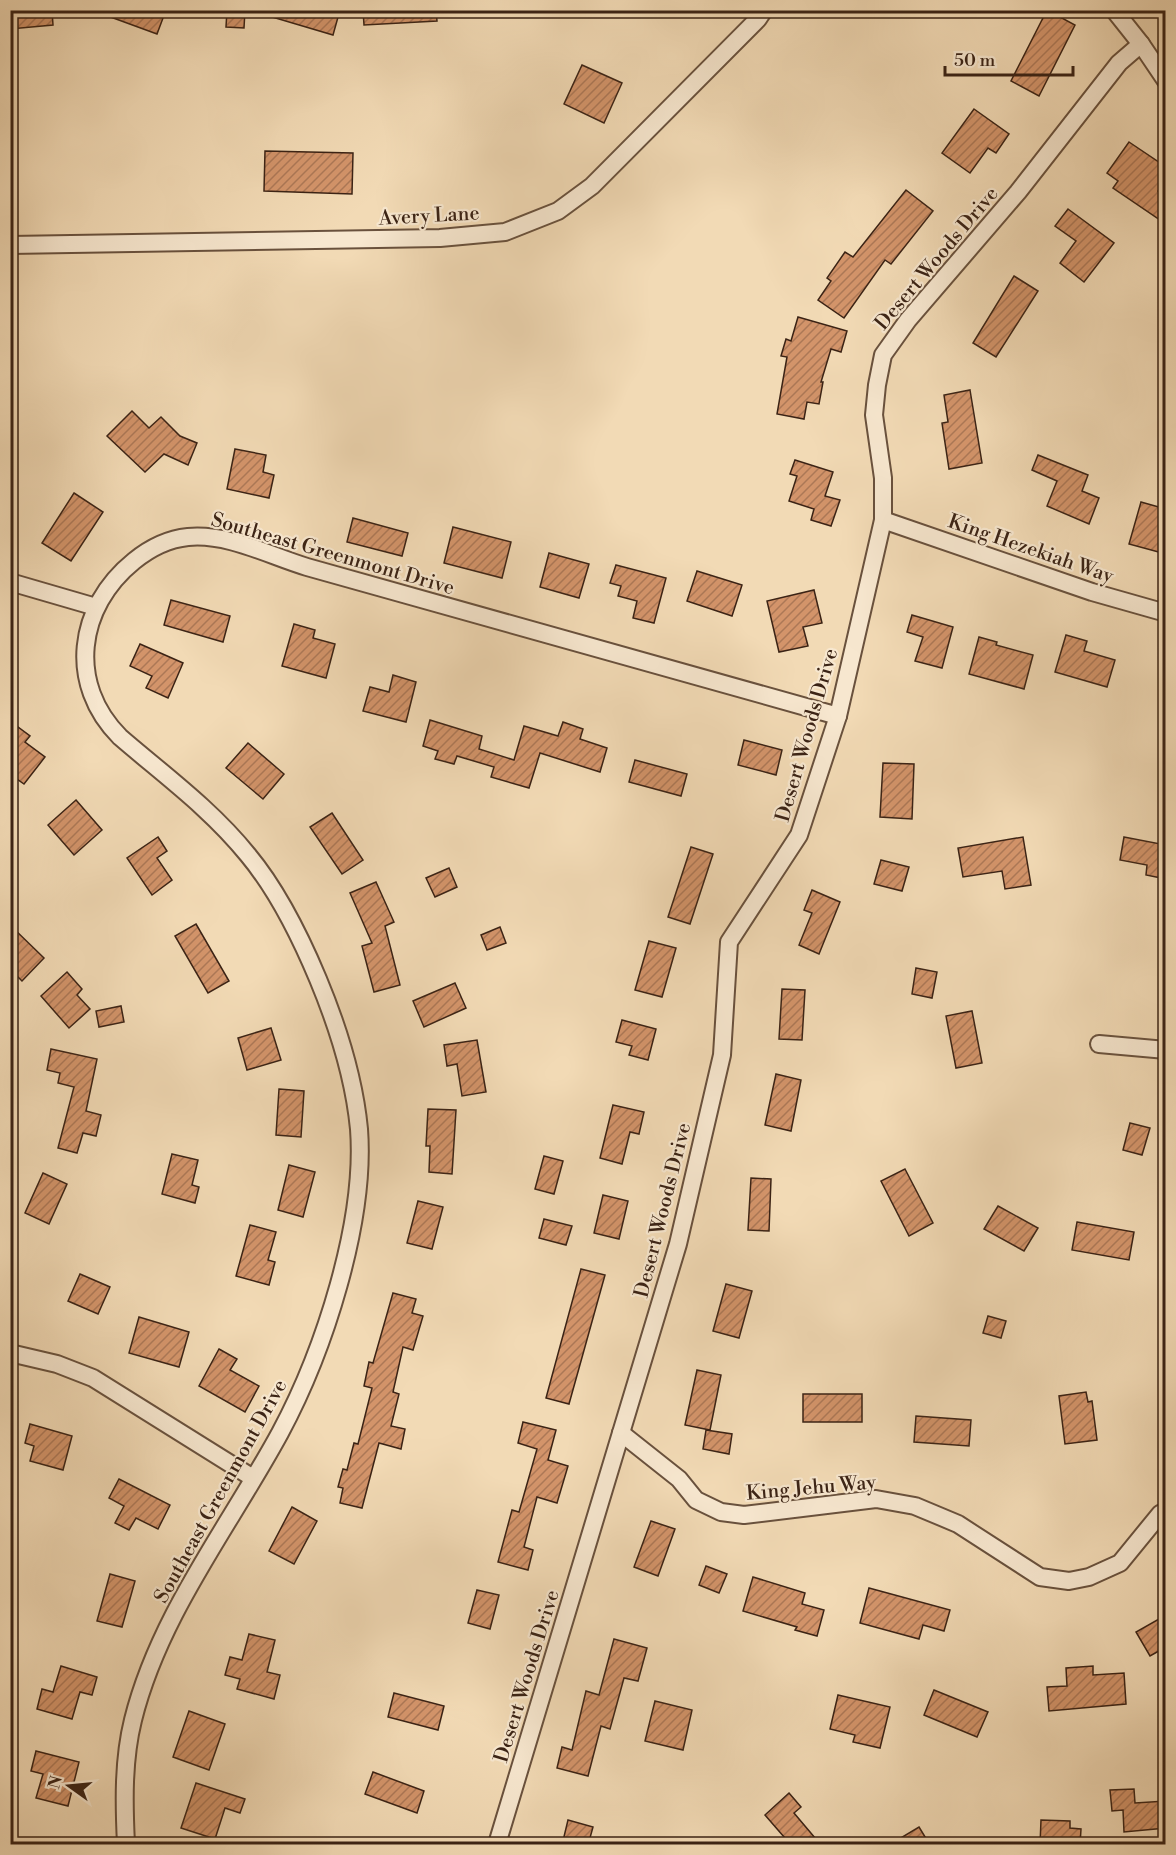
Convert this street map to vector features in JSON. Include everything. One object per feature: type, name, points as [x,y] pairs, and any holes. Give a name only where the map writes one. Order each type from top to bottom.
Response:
[{"type":"street","name":"Avery Lane","points":[[10,245],[440,238],[506,232],[558,211],[592,186],[758,19],[764,10]]},
{"type":"street","points":[[1114,10],[1166,81]]},
{"type":"street","name":"Desert Woods Drive","points":[[497,1845],[678,1244],[722,1055],[729,942],[799,835],[838,716],[884,520],[883,478],[874,415],[877,385],[884,356],[908,320],[1018,192],[1119,63],[1141,44]]},
{"type":"street","name":"King Hezekiah Way","points":[[884,520],[1092,592],[1166,613]]},
{"type":"street","name":"Southeast Greenmont Drive","points":[[126,1845],[126,1776],[132,1722],[155,1655],[187,1590],[279,1435],[306,1380],[339,1282],[359,1182],[359,1128],[351,1073],[326,998],[309,957],[268,881],[250,856],[215,818],[109,727],[95,706],[85,663],[88,635],[96,607],[102,596],[118,575],[151,549],[174,539],[213,538],[838,716]]},
{"type":"street","points":[[10,582],[96,607]]},
{"type":"street","points":[[1099,1044],[1166,1050]]},
{"type":"street","points":[[10,1353],[57,1364],[93,1378],[253,1478]]},
{"type":"street","name":"King Jehu Way","points":[[621,1433],[679,1479],[696,1500],[721,1512],[744,1515],[876,1499],[915,1506],[958,1524],[1040,1576],[1069,1581],[1089,1576],[1120,1563],[1160,1514],[1166,1511]]},
{"type":"building","points":[[10,10],[52,10],[53,25],[10,29]]},
{"type":"building","points":[[98,10],[166,10],[157,34],[97,12]]},
{"type":"building","points":[[227,10],[245,10],[244,28],[226,27]]},
{"type":"building","points":[[263,10],[340,10],[333,35],[262,14]]},
{"type":"building","points":[[363,10],[436,10],[437,21],[364,25]]},
{"type":"building","points":[[1047,10],[1075,25],[1039,96],[1011,81]]},
{"type":"building","points":[[582,65],[622,83],[604,123],[564,104]]},
{"type":"building","points":[[974,109],[1009,134],[996,153],[988,148],[970,173],[942,153]]},
{"type":"building","points":[[1129,142],[1166,167],[1166,179],[1158,191],[1166,196],[1166,224],[1113,188],[1118,181],[1107,173]]},
{"type":"building","points":[[265,151],[353,153],[352,194],[264,191]]},
{"type":"building","points":[[906,190],[933,211],[891,264],[885,260],[844,318],[818,300],[831,281],[827,278],[845,252],[853,257]]},
{"type":"building","points":[[1068,209],[1114,243],[1084,282],[1060,263],[1076,241],[1055,226]]},
{"type":"building","points":[[1014,276],[1038,291],[996,357],[973,343]]},
{"type":"building","points":[[798,317],[847,331],[841,352],[831,349],[821,382],[823,382],[819,404],[807,402],[804,419],[777,414],[787,357],[781,356],[786,339],[791,341]]},
{"type":"building","points":[[970,390],[982,463],[949,469],[942,423],[948,422],[944,395]]},
{"type":"building","points":[[132,411],[149,428],[161,417],[180,436],[197,443],[188,465],[164,454],[145,472],[107,436]]},
{"type":"building","points":[[235,449],[266,455],[263,472],[274,475],[269,498],[227,489]]},
{"type":"building","points":[[1038,455],[1088,475],[1082,491],[1099,498],[1089,524],[1047,506],[1057,481],[1032,470]]},
{"type":"building","points":[[795,460],[833,472],[825,496],[840,500],[831,526],[811,520],[814,509],[789,501],[797,476],[790,474]]},
{"type":"building","points":[[74,493],[103,512],[71,561],[42,543]]},
{"type":"building","points":[[1141,502],[1166,509],[1166,554],[1129,544]]},
{"type":"building","points":[[353,518],[408,533],[402,556],[347,542]]},
{"type":"building","points":[[453,527],[511,542],[502,578],[444,563]]},
{"type":"building","points":[[549,553],[589,564],[579,598],[540,587]]},
{"type":"building","points":[[616,565],[666,578],[654,623],[633,618],[637,601],[618,596],[621,586],[610,583]]},
{"type":"building","points":[[697,571],[742,585],[732,616],[687,601]]},
{"type":"building","points":[[814,590],[822,623],[803,627],[808,646],[779,652],[767,601]]},
{"type":"building","points":[[171,600],[230,616],[223,642],[164,625]]},
{"type":"building","points":[[912,615],[953,627],[942,668],[915,661],[923,637],[907,632]]},
{"type":"building","points":[[294,624],[315,630],[313,638],[335,644],[326,678],[282,666]]},
{"type":"building","points":[[1066,635],[1087,641],[1084,651],[1115,660],[1107,687],[1055,672]]},
{"type":"building","points":[[979,637],[997,642],[996,645],[1033,655],[1024,689],[969,674]]},
{"type":"building","points":[[140,644],[183,663],[168,698],[146,688],[152,676],[130,666]]},
{"type":"building","points":[[393,675],[416,682],[406,722],[363,711],[370,687],[389,692]]},
{"type":"building","points":[[430,720],[482,736],[479,749],[514,760],[524,726],[558,736],[563,722],[583,729],[580,739],[607,748],[600,772],[540,753],[529,788],[491,777],[494,767],[457,756],[454,764],[435,759],[438,751],[423,746]]},
{"type":"building","points":[[10,721],[30,736],[25,742],[45,757],[24,784],[10,774]]},
{"type":"building","points":[[744,740],[782,750],[776,775],[738,765]]},
{"type":"building","points":[[248,743],[284,774],[263,799],[226,768]]},
{"type":"building","points":[[635,760],[687,774],[681,796],[629,782]]},
{"type":"building","points":[[883,763],[914,764],[912,819],[880,817]]},
{"type":"building","points":[[76,800],[102,830],[74,855],[48,825]]},
{"type":"building","points":[[332,813],[363,860],[342,874],[310,827]]},
{"type":"building","points":[[158,837],[167,851],[157,858],[172,880],[152,895],[127,858]]},
{"type":"building","points":[[1023,837],[1031,885],[1005,889],[1002,871],[963,877],[958,848]]},
{"type":"building","points":[[1124,837],[1166,845],[1166,879],[1146,875],[1147,865],[1120,860]]},
{"type":"building","points":[[691,847],[713,854],[690,924],[668,917]]},
{"type":"building","points":[[881,860],[909,867],[902,891],[874,884]]},
{"type":"building","points":[[449,868],[457,887],[435,897],[426,878]]},
{"type":"building","points":[[376,882],[394,922],[385,926],[400,985],[374,992],[362,946],[372,943],[350,893]]},
{"type":"building","points":[[812,890],[840,902],[819,954],[799,945],[812,913],[804,910]]},
{"type":"building","points":[[196,924],[229,981],[208,993],[175,936]]},
{"type":"building","points":[[10,925],[44,958],[22,981],[10,969]]},
{"type":"building","points":[[500,927],[506,943],[487,950],[481,935]]},
{"type":"building","points":[[649,941],[676,948],[662,997],[635,990]]},
{"type":"building","points":[[916,968],[937,972],[932,998],[912,994]]},
{"type":"building","points":[[67,972],[82,989],[77,995],[90,1009],[69,1028],[41,996]]},
{"type":"building","points":[[455,983],[466,1008],[424,1027],[413,1001]]},
{"type":"building","points":[[782,989],[805,990],[802,1040],[779,1039]]},
{"type":"building","points":[[121,1006],[124,1022],[99,1027],[96,1011]]},
{"type":"building","points":[[972,1011],[982,1063],[956,1068],[946,1016]]},
{"type":"building","points":[[622,1020],[656,1029],[648,1060],[629,1055],[632,1046],[616,1042]]},
{"type":"building","points":[[271,1028],[281,1060],[247,1070],[238,1038]]},
{"type":"building","points":[[477,1040],[486,1092],[462,1096],[457,1064],[447,1066],[444,1045]]},
{"type":"building","points":[[51,1049],[97,1059],[86,1111],[101,1115],[96,1136],[83,1133],[77,1153],[58,1148],[74,1087],[58,1083],[60,1073],[47,1070]]},
{"type":"building","points":[[776,1074],[801,1080],[791,1131],[765,1125]]},
{"type":"building","points":[[279,1089],[304,1091],[301,1137],[276,1135]]},
{"type":"building","points":[[613,1105],[644,1112],[639,1134],[630,1132],[622,1164],[600,1158]]},
{"type":"building","points":[[428,1109],[456,1110],[452,1174],[429,1172],[430,1146],[426,1146]]},
{"type":"building","points":[[1130,1123],[1150,1128],[1142,1155],[1123,1150]]},
{"type":"building","points":[[172,1154],[198,1160],[192,1185],[199,1187],[195,1203],[162,1194]]},
{"type":"building","points":[[544,1156],[563,1161],[554,1194],[535,1189]]},
{"type":"building","points":[[289,1165],[315,1172],[303,1217],[278,1210]]},
{"type":"building","points":[[905,1169],[933,1223],[909,1236],[881,1181]]},
{"type":"building","points":[[43,1173],[67,1184],[49,1224],[25,1213]]},
{"type":"building","points":[[751,1178],[771,1179],[769,1231],[748,1230]]},
{"type":"building","points":[[603,1195],[628,1201],[619,1239],[594,1233]]},
{"type":"building","points":[[418,1201],[443,1207],[432,1249],[407,1243]]},
{"type":"building","points":[[998,1206],[1038,1228],[1024,1251],[984,1229]]},
{"type":"building","points":[[544,1219],[572,1226],[566,1245],[539,1238]]},
{"type":"building","points":[[1077,1222],[1134,1232],[1129,1260],[1072,1250]]},
{"type":"building","points":[[250,1225],[276,1232],[268,1260],[275,1262],[269,1285],[236,1276]]},
{"type":"building","points":[[581,1269],[605,1275],[569,1404],[546,1398]]},
{"type":"building","points":[[80,1274],[110,1287],[98,1314],[68,1301]]},
{"type":"building","points":[[726,1284],[752,1291],[739,1338],[713,1331]]},
{"type":"building","points":[[393,1293],[416,1299],[412,1313],[423,1316],[413,1350],[403,1347],[393,1392],[399,1394],[391,1426],[405,1429],[401,1449],[379,1443],[362,1508],[340,1503],[343,1488],[338,1487],[343,1469],[347,1470],[354,1443],[358,1444],[372,1388],[364,1386],[369,1362],[373,1363]]},
{"type":"building","points":[[988,1316],[1006,1321],[1001,1338],[983,1333]]},
{"type":"building","points":[[139,1317],[189,1332],[179,1367],[129,1353]]},
{"type":"building","points":[[219,1349],[237,1359],[230,1370],[259,1386],[245,1412],[199,1386]]},
{"type":"building","points":[[697,1370],[721,1375],[710,1430],[685,1425]]},
{"type":"building","points":[[1086,1392],[1088,1402],[1092,1401],[1097,1440],[1065,1444],[1059,1396]]},
{"type":"building","points":[[803,1394],[862,1394],[862,1422],[803,1422]]},
{"type":"building","points":[[916,1416],[971,1420],[969,1446],[914,1442]]},
{"type":"building","points":[[523,1422],[556,1430],[548,1460],[568,1466],[557,1503],[537,1497],[524,1547],[533,1550],[528,1570],[498,1562],[512,1510],[519,1512],[537,1449],[518,1443]]},
{"type":"building","points":[[30,1424],[72,1436],[63,1470],[30,1461],[34,1446],[25,1443]]},
{"type":"building","points":[[706,1430],[732,1434],[729,1454],[703,1449]]},
{"type":"building","points":[[119,1479],[170,1505],[158,1529],[136,1518],[129,1530],[115,1523],[124,1506],[109,1498]]},
{"type":"building","points":[[292,1507],[317,1521],[294,1564],[269,1551]]},
{"type":"building","points":[[651,1521],[675,1529],[658,1576],[634,1567]]},
{"type":"building","points":[[706,1566],[727,1574],[719,1593],[699,1585]]},
{"type":"building","points":[[110,1574],[135,1581],[122,1627],[97,1621]]},
{"type":"building","points":[[753,1577],[805,1593],[802,1604],[824,1610],[817,1636],[795,1630],[797,1627],[743,1611]]},
{"type":"building","points":[[869,1588],[950,1610],[944,1631],[923,1625],[919,1639],[860,1623]]},
{"type":"building","points":[[477,1590],[499,1595],[490,1629],[468,1623]]},
{"type":"building","points":[[1166,1615],[1166,1647],[1150,1656],[1136,1632]]},
{"type":"building","points":[[249,1634],[275,1640],[267,1672],[280,1675],[274,1699],[237,1689],[240,1679],[225,1675],[230,1657],[242,1660]]},
{"type":"building","points":[[614,1639],[647,1648],[638,1681],[624,1678],[610,1729],[601,1726],[588,1776],[557,1768],[562,1747],[572,1750],[586,1691],[599,1695]]},
{"type":"building","points":[[61,1666],[97,1677],[92,1695],[80,1692],[72,1719],[37,1709],[42,1689],[53,1692]]},
{"type":"building","points":[[1093,1666],[1093,1675],[1124,1673],[1126,1704],[1049,1711],[1047,1687],[1067,1686],[1066,1668]]},
{"type":"building","points":[[934,1690],[988,1712],[977,1737],[924,1715]]},
{"type":"building","points":[[394,1693],[444,1706],[438,1730],[388,1717]]},
{"type":"building","points":[[838,1695],[890,1707],[880,1748],[853,1742],[855,1735],[830,1729]]},
{"type":"building","points":[[655,1701],[692,1710],[683,1750],[645,1741]]},
{"type":"building","points":[[189,1711],[225,1724],[209,1770],[173,1757]]},
{"type":"building","points":[[36,1751],[79,1762],[68,1806],[36,1798],[43,1774],[31,1771]]},
{"type":"building","points":[[373,1772],[424,1791],[417,1813],[365,1794]]},
{"type":"building","points":[[196,1783],[245,1799],[240,1813],[225,1808],[215,1839],[181,1828]]},
{"type":"building","points":[[1134,1789],[1135,1803],[1166,1801],[1166,1828],[1124,1832],[1123,1810],[1112,1811],[1110,1790]]},
{"type":"building","points":[[789,1793],[801,1807],[794,1813],[821,1845],[791,1845],[765,1815]]},
{"type":"building","points":[[568,1820],[593,1827],[588,1845],[562,1845]]},
{"type":"building","points":[[1041,1820],[1070,1821],[1070,1828],[1081,1829],[1080,1845],[1040,1845]]},
{"type":"building","points":[[919,1827],[930,1845],[889,1845]]}]
